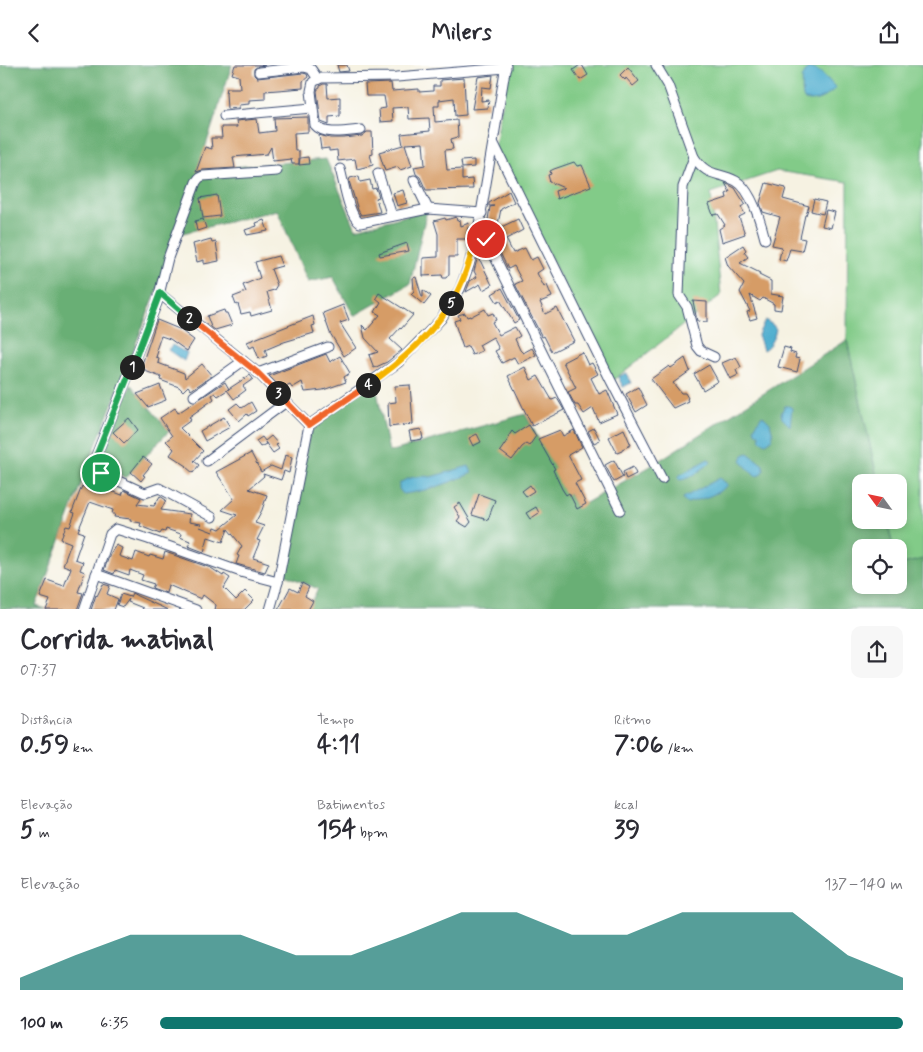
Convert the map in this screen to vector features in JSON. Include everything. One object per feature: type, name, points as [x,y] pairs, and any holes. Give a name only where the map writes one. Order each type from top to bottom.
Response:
[{"type":"street","points":[[656,65],[668,85],[694,157],[706,171],[736,181],[744,187],[760,221],[765,239]]},
{"type":"street","points":[[259,72],[304,67],[311,69],[318,79]]},
{"type":"street","points":[[270,609],[278,582],[309,425],[399,362],[441,319],[460,289],[480,225],[506,67],[397,77],[318,79],[314,82],[311,91],[315,125],[320,130],[361,130]]},
{"type":"street","points":[[224,116],[312,108]]},
{"type":"street","points":[[494,144],[611,381],[662,479]]},
{"type":"street","points":[[694,157],[683,187],[679,295],[687,307],[697,346],[701,351],[714,357]]},
{"type":"street","points":[[340,169],[349,205],[357,222],[362,224],[428,209],[482,213]]},
{"type":"street","points":[[212,517],[164,490],[159,488],[145,493],[101,473],[94,465],[160,293],[161,280],[168,258],[199,178],[203,176],[277,171]]},
{"type":"street","points":[[378,173],[392,216]]},
{"type":"street","points":[[414,180],[428,209]]},
{"type":"street","points":[[480,225],[620,510]]},
{"type":"street","points":[[160,293],[198,327],[258,373],[309,425]]},
{"type":"street","points":[[258,373],[328,347]]},
{"type":"street","points":[[194,396],[243,361]]},
{"type":"street","points":[[207,461],[286,402]]},
{"type":"street","points":[[84,609],[110,534],[116,529],[244,573],[278,582]]},
{"type":"street","points":[[96,574],[196,609]]},
{"type":"green space","points":[[0,65],[232,65],[198,170],[326,159],[356,229],[427,210],[410,284],[354,316],[333,277],[308,282],[277,210],[179,234],[85,473],[36,606],[46,609],[0,609]]},
{"type":"green space","points":[[508,65],[923,65],[923,559],[907,563],[907,539],[891,539],[889,529],[908,529],[908,474],[876,474],[847,340],[848,182],[777,171],[711,193],[721,295],[612,381],[495,147]]},
{"type":"green space","points":[[847,340],[876,474],[852,474],[852,529],[889,529],[891,539],[852,539],[852,594],[907,594],[907,563],[923,559],[923,609],[307,609],[318,589],[286,575],[310,426],[375,381],[389,452],[525,414],[577,508],[649,467]]},
{"type":"green space","points":[[131,385],[169,431],[126,478],[99,464]]},
{"type":"water","points":[[808,68],[820,72],[836,88],[818,100],[804,100],[802,78]]},
{"type":"water","points":[[765,320],[776,329],[770,344],[763,350],[758,335]]},
{"type":"water","points":[[172,345],[187,353],[184,361],[168,350]]},
{"type":"water","points":[[626,373],[631,383],[623,387],[618,377]]},
{"type":"water","points":[[785,406],[792,408],[790,426],[782,418],[781,413]]},
{"type":"water","points":[[762,415],[770,423],[773,435],[771,440],[766,443],[760,440],[759,434],[756,433],[754,428]]},
{"type":"water","points":[[748,453],[763,465],[764,470],[760,475],[755,476],[741,461],[743,455]]},
{"type":"water","points":[[708,459],[711,462],[696,473],[688,478],[680,480],[678,478],[680,475]]},
{"type":"water","points":[[469,466],[472,473],[438,486],[403,494],[399,489],[399,484],[410,478],[419,476],[431,477]]},
{"type":"water","points":[[720,478],[728,485],[704,498],[685,502],[683,498]]},
{"type":"building","points":[[235,65],[265,65],[254,69],[254,75],[257,78],[303,73],[307,74],[308,77],[303,81],[303,88],[265,91],[265,99],[249,100],[249,104],[239,105],[239,108],[227,109],[227,88],[240,88],[239,76],[232,74]]},
{"type":"building","points":[[337,65],[347,65],[349,71],[339,72]]},
{"type":"building","points":[[582,65],[588,75],[580,80],[573,70]]},
{"type":"building","points":[[628,67],[639,81],[633,86],[626,78],[625,80],[620,75]]},
{"type":"building","points":[[493,75],[491,88],[482,87],[481,101],[489,100],[488,108],[472,109],[478,77]]},
{"type":"building","points":[[464,78],[466,115],[455,116],[454,98],[439,100],[439,106],[434,106],[435,122],[457,120],[458,137],[451,139],[453,149],[445,150],[447,170],[462,169],[462,180],[472,179],[473,189],[426,190],[414,167],[425,165],[423,143],[405,144],[412,166],[400,170],[398,167],[385,171],[379,152],[403,145],[401,134],[430,131],[429,118],[409,119],[408,107],[392,108],[393,121],[380,122],[379,109],[386,108],[384,96],[366,96],[365,84],[391,83],[392,91],[419,89],[419,92],[433,91],[433,86],[440,86],[440,80]]},
{"type":"building","points":[[323,84],[327,84],[328,98],[340,97],[340,116],[329,117],[329,125],[321,122],[317,91]]},
{"type":"building","points":[[308,117],[308,132],[294,133],[295,151],[299,151],[299,164],[292,164],[291,159],[273,161],[271,147],[267,154],[233,157],[235,168],[196,172],[205,147],[212,149],[211,138],[222,138],[221,127],[237,127],[236,121],[257,119],[259,133],[275,131],[274,118]]},
{"type":"building","points":[[367,132],[372,132],[373,154],[370,155],[373,165],[357,169],[355,159],[338,161],[337,150],[321,149],[319,135],[330,138],[344,138],[362,136]]},
{"type":"building","points":[[308,157],[309,164],[299,165],[300,158]]},
{"type":"building","points":[[474,160],[474,167],[462,168],[461,161]]},
{"type":"building","points":[[574,162],[577,166],[582,165],[591,186],[557,199],[555,191],[564,188],[550,182],[548,175],[554,169]]},
{"type":"building","points":[[359,176],[360,182],[370,180],[372,189],[376,188],[379,197],[376,198],[380,212],[361,215],[358,210],[349,181],[350,178]]},
{"type":"building","points":[[725,183],[735,188],[745,204],[741,207],[745,214],[739,217],[745,234],[722,242],[719,229],[725,225],[718,214],[713,215],[709,204],[727,198],[726,194],[730,192]]},
{"type":"building","points":[[766,183],[786,188],[783,199],[809,206],[800,238],[805,239],[802,251],[790,249],[786,261],[779,259],[782,247],[772,245],[780,217],[763,212],[760,203]]},
{"type":"building","points":[[403,190],[407,203],[397,206],[393,193]]},
{"type":"building","points":[[509,191],[514,202],[501,209],[497,229],[518,219],[523,230],[506,239],[513,253],[525,248],[531,260],[537,257],[543,269],[537,273],[544,287],[547,285],[552,297],[540,302],[545,314],[557,308],[574,341],[552,352],[544,336],[542,337],[515,284],[522,281],[514,266],[508,269],[487,226],[490,207],[494,206],[489,206],[489,203]]},
{"type":"building","points":[[217,195],[220,216],[203,218],[200,198]]},
{"type":"building","points":[[814,199],[826,202],[823,214],[811,211]]},
{"type":"building","points":[[826,210],[835,212],[831,228],[822,226]]},
{"type":"building","points":[[456,217],[457,221],[460,220],[461,226],[469,223],[466,239],[457,239],[457,257],[449,257],[449,274],[446,278],[443,278],[442,275],[423,276],[423,258],[438,257],[438,234],[434,221]]},
{"type":"building","points":[[203,219],[206,228],[197,231],[195,221]]},
{"type":"building","points":[[264,220],[268,231],[247,235],[245,230],[257,226],[256,223]]},
{"type":"building","points":[[211,239],[212,243],[216,242],[219,261],[204,264],[204,260],[197,262],[193,244]]},
{"type":"building","points":[[407,243],[409,251],[380,256],[379,253]]},
{"type":"building","points":[[743,245],[746,250],[744,252],[748,257],[740,263],[771,281],[771,294],[783,296],[781,310],[774,309],[774,304],[763,298],[760,301],[750,295],[757,318],[750,320],[747,312],[750,311],[740,292],[744,284],[728,266],[725,257]]},
{"type":"building","points":[[278,256],[282,266],[271,269],[277,285],[274,290],[267,292],[272,310],[251,316],[250,312],[241,314],[238,304],[236,305],[233,297],[246,292],[243,285],[260,278],[255,262]]},
{"type":"building","points":[[478,256],[492,285],[483,290],[480,284],[466,292],[470,281],[477,277],[474,271]]},
{"type":"building","points":[[416,277],[422,297],[423,290],[431,296],[424,305],[411,294],[414,291],[413,278]]},
{"type":"building","points":[[502,288],[519,320],[514,323],[500,300],[497,302],[492,294]]},
{"type":"building","points":[[379,293],[413,315],[390,339],[402,350],[387,362],[374,368],[369,355],[378,352],[365,338],[362,325],[367,330],[380,315],[375,312],[381,302],[376,298]]},
{"type":"building","points":[[693,301],[707,302],[707,322],[697,321]]},
{"type":"building","points":[[343,305],[349,320],[340,323],[356,348],[344,356],[330,333],[323,313]]},
{"type":"building","points":[[485,309],[488,315],[493,313],[496,320],[492,322],[499,335],[515,327],[520,336],[515,339],[520,350],[523,353],[532,348],[536,355],[518,364],[514,357],[502,363],[495,351],[499,349],[493,337],[479,345],[482,351],[472,355],[468,346],[463,348],[454,321],[460,319],[458,315],[465,313],[467,317],[470,317]]},
{"type":"building","points":[[224,310],[232,325],[215,330],[211,327],[207,316]]},
{"type":"building","points":[[313,316],[315,325],[312,326],[314,333],[265,350],[267,356],[259,359],[254,346],[250,348],[247,342]]},
{"type":"building","points":[[157,320],[179,329],[194,340],[187,351],[170,339],[161,336],[156,350],[158,351],[156,357],[159,358],[158,363],[184,373],[185,378],[202,364],[212,376],[191,390],[188,386],[183,391],[179,387],[160,380],[161,377],[145,371],[141,367]]},
{"type":"building","points":[[784,347],[791,349],[790,352],[796,354],[795,358],[800,359],[797,372],[778,367]]},
{"type":"building","points":[[582,352],[588,365],[592,363],[598,374],[591,378],[599,394],[607,390],[617,414],[599,422],[593,408],[584,414],[578,405],[575,405],[568,392],[576,388],[563,362]]},
{"type":"building","points":[[326,354],[330,362],[340,356],[350,373],[344,377],[346,382],[323,390],[305,392],[302,382],[292,388],[290,385],[282,389],[269,376]]},
{"type":"building","points":[[736,357],[741,367],[736,370],[738,375],[730,379],[722,363]]},
{"type":"building","points":[[685,358],[690,371],[673,383],[681,393],[685,393],[688,401],[673,408],[651,379],[669,366],[671,368]]},
{"type":"building","points":[[709,365],[718,381],[703,390],[694,374]]},
{"type":"building","points":[[525,367],[531,380],[538,376],[552,400],[557,398],[564,410],[532,426],[508,376]]},
{"type":"building","points":[[250,375],[253,379],[243,386],[246,390],[234,399],[227,390]]},
{"type":"building","points":[[225,382],[229,389],[218,396],[215,393],[212,395],[214,399],[189,417],[191,420],[180,428],[203,451],[194,461],[199,465],[193,473],[187,466],[170,455],[174,449],[166,441],[172,436],[160,418],[175,408],[178,413]]},
{"type":"building","points":[[160,385],[166,400],[148,407],[137,394]]},
{"type":"building","points":[[410,385],[413,424],[389,427],[388,403],[396,402],[395,386]]},
{"type":"building","points":[[638,387],[647,405],[636,412],[626,394]]},
{"type":"building","points":[[251,402],[256,411],[248,416],[247,414],[239,421],[229,409],[237,403],[242,408]]},
{"type":"building","points":[[224,417],[230,427],[205,441],[200,431]]},
{"type":"building","points":[[129,418],[138,430],[124,443],[113,432]]},
{"type":"building","points":[[529,425],[536,436],[529,446],[526,444],[522,447],[512,460],[500,451],[512,431],[515,434]]},
{"type":"building","points":[[594,428],[600,440],[594,443],[588,431]]},
{"type":"building","points":[[421,429],[423,439],[411,441],[409,431]]},
{"type":"building","points":[[624,429],[631,445],[617,453],[609,437]]},
{"type":"building","points":[[560,430],[563,436],[574,430],[582,447],[568,455],[581,480],[575,483],[586,504],[577,509],[569,493],[566,495],[562,489],[553,470],[555,469],[538,439]]},
{"type":"building","points":[[477,434],[481,442],[473,446],[469,438]]},
{"type":"building","points":[[271,436],[278,444],[276,445],[279,449],[273,453],[265,442],[266,444],[260,447],[256,441],[262,437],[265,441]]},
{"type":"building","points":[[251,453],[261,472],[271,466],[281,470],[285,455],[292,457],[289,473],[284,471],[281,480],[263,474],[264,476],[249,489],[267,495],[255,523],[264,526],[257,540],[260,541],[253,558],[269,563],[265,572],[236,564],[239,556],[237,555],[242,546],[228,529],[223,542],[208,537],[204,552],[188,546],[190,541],[180,537],[181,534],[166,529],[165,532],[162,531],[160,534],[140,526],[141,523],[130,521],[131,519],[114,517],[115,514],[112,514],[113,510],[90,502],[78,531],[84,533],[75,559],[83,562],[80,570],[85,572],[78,592],[83,593],[77,609],[46,609],[50,600],[40,597],[47,580],[64,586],[71,568],[63,565],[71,543],[61,539],[66,526],[70,527],[75,513],[72,512],[82,486],[101,493],[102,490],[108,492],[109,490],[122,495],[124,490],[141,498],[137,504],[154,506],[160,496],[166,500],[161,510],[190,514],[189,522],[201,524],[200,527],[213,532],[215,527],[220,529],[237,515],[222,510],[234,499],[216,472]]},
{"type":"building","points":[[143,457],[152,464],[143,475],[145,476],[141,481],[131,472]]},
{"type":"building","points":[[101,460],[118,470],[116,473],[102,466]]},
{"type":"building","points":[[614,460],[623,477],[614,482],[605,465]]},
{"type":"building","points":[[633,467],[636,474],[626,479],[623,472]]},
{"type":"building","points":[[530,485],[534,491],[526,496],[522,491]]},
{"type":"building","points":[[479,494],[495,500],[488,520],[472,515]]},
{"type":"building","points":[[460,503],[471,522],[467,527],[457,521],[460,517],[454,507]]},
{"type":"building","points":[[536,507],[539,513],[530,519],[526,513]]},
{"type":"building","points":[[116,545],[122,548],[119,556],[133,561],[136,552],[149,557],[150,555],[163,559],[165,552],[211,568],[223,576],[224,574],[230,578],[224,588],[236,600],[245,591],[254,600],[245,609],[215,609],[216,605],[203,595],[201,599],[168,585],[166,593],[152,588],[154,584],[141,580],[143,575],[130,570],[129,575],[115,570],[114,574],[104,570],[110,554]]},
{"type":"building","points":[[302,583],[309,587],[305,596],[313,601],[309,609],[279,609],[290,588],[298,592]]},
{"type":"building","points":[[103,584],[110,586],[107,594],[118,599],[114,609],[91,609]]},
{"type":"building","points":[[132,593],[166,609],[142,609],[128,602],[129,599],[123,607],[117,605],[121,594],[130,597]]},
{"type":"route","points":[[101,473],[96,470],[94,461],[160,293],[198,327],[258,373],[309,425],[399,362],[430,332],[441,319],[460,289],[480,225],[486,239]]}]
